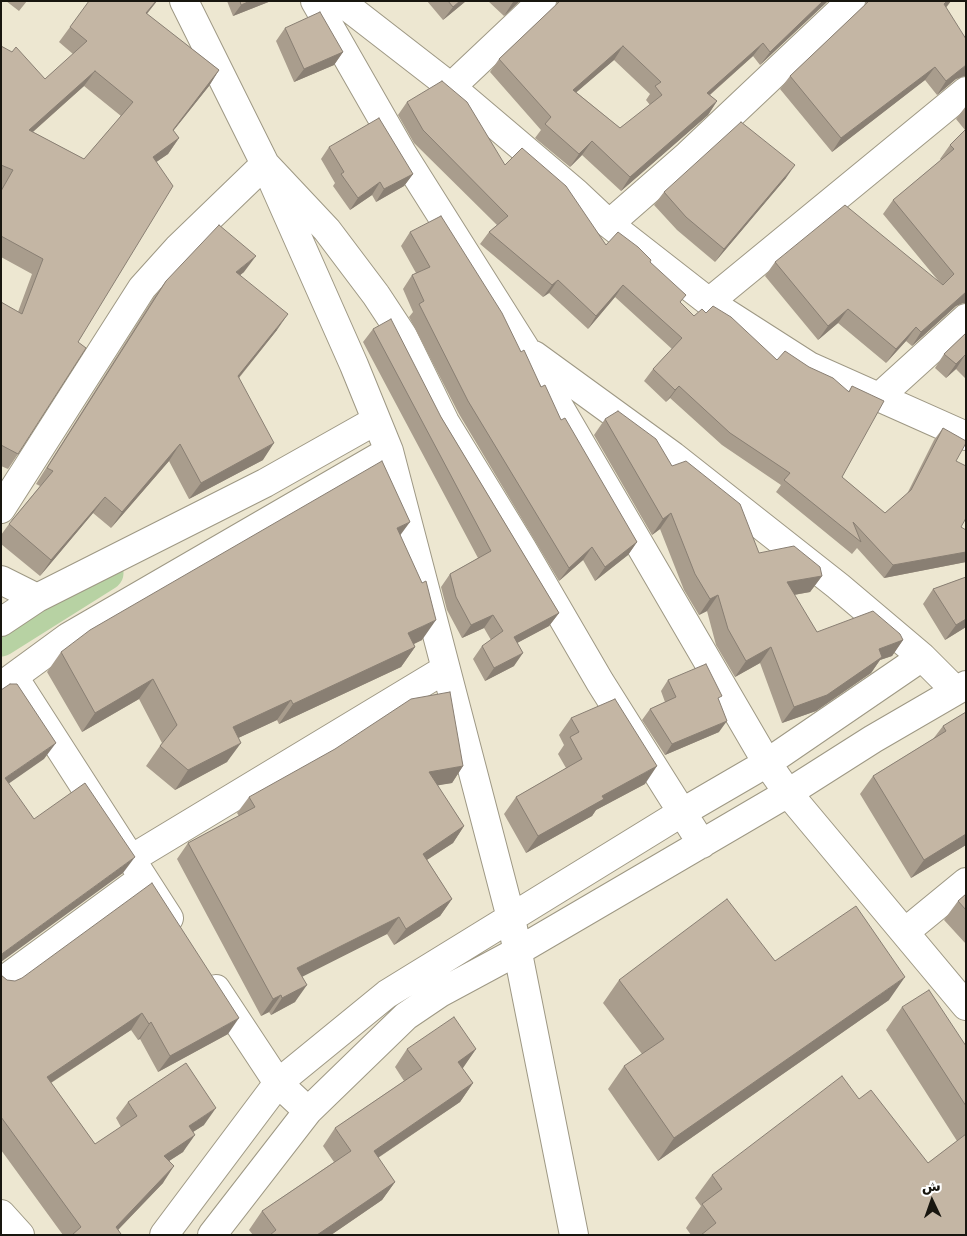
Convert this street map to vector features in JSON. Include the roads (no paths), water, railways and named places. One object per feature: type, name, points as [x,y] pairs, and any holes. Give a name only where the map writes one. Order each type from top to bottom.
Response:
[{"type":"street","points":[[184,1],[265,164],[354,365],[388,451],[444,670],[511,918],[574,1235]]},
{"type":"street","points":[[315,1],[402,152],[525,348],[767,763],[788,793],[966,1006]]},
{"type":"street","points":[[340,1],[450,87],[576,193],[609,224],[709,302],[808,366],[966,436]]},
{"type":"street","points":[[450,87],[542,1]]},
{"type":"street","points":[[609,224],[688,155],[851,1]]},
{"type":"street","points":[[709,302],[966,91]]},
{"type":"street","points":[[1,509],[142,288],[178,248],[265,164]]},
{"type":"street","points":[[265,164],[327,230],[376,295],[403,336],[446,422],[600,682],[702,844]]},
{"type":"street","points":[[879,397],[966,318]]},
{"type":"street","points":[[212,1235],[308,1111],[406,1016],[440,993],[518,951],[788,793],[873,738],[960,687],[838,586],[673,456],[525,348]]},
{"type":"street","points":[[1,622],[36,598],[265,483],[375,421]]},
{"type":"street","points":[[181,936],[8,681],[68,637],[388,451]]},
{"type":"street","points":[[1,580],[36,598]]},
{"type":"street","points":[[164,1235],[278,1083],[387,994],[681,813],[767,763],[922,657]]},
{"type":"street","points":[[1,982],[137,869],[444,670]]},
{"type":"street","points":[[905,932],[966,882]]},
{"type":"street","points":[[202,968],[278,1083],[308,1111]]},
{"type":"street","points":[[425,970],[440,993]]},
{"type":"street","points":[[1,1214],[20,1235]]},
{"type":"waterway","points":[[1,639],[106,573]]}]
